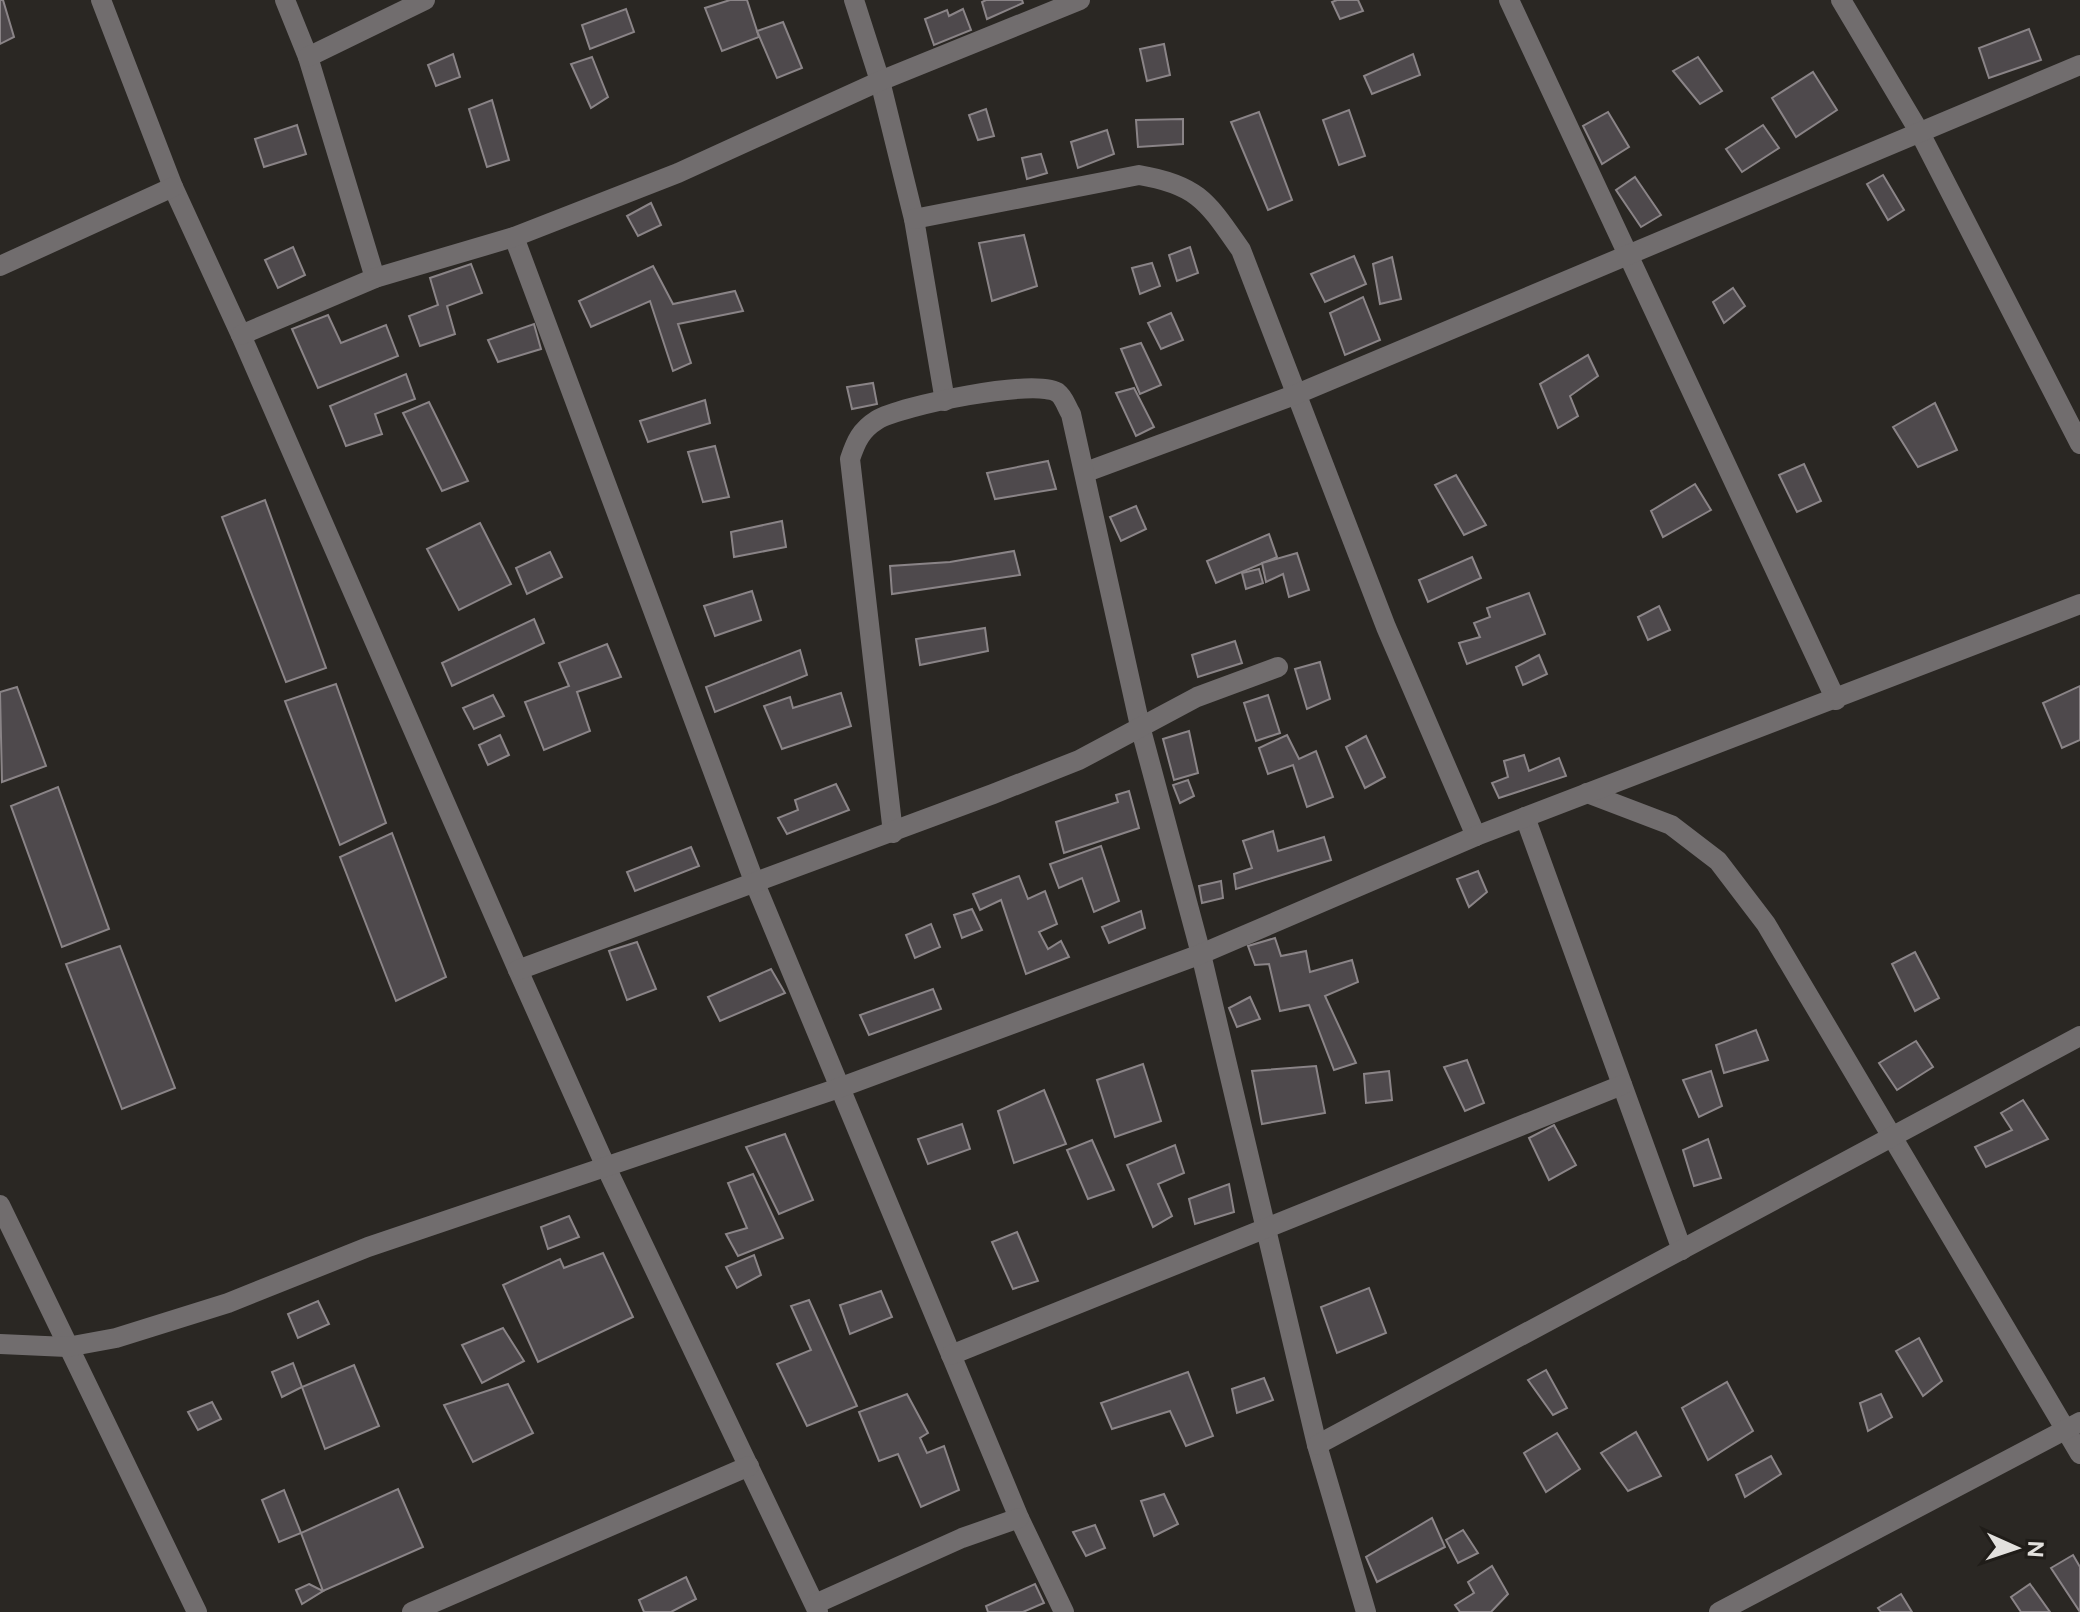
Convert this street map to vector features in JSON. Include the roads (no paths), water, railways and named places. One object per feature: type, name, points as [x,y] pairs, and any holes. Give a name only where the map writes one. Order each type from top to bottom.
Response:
[{"type":"street","points":[[101,0],[173,187],[241,335],[518,970],[606,1167],[816,1608],[962,1538],[1019,1518]]},
{"type":"street","points":[[285,0],[308,57],[375,278]]},
{"type":"street","points":[[308,57],[425,0]]},
{"type":"street","points":[[854,0],[880,81],[914,219],[945,401]]},
{"type":"street","points":[[241,335],[375,278],[514,237],[678,173],[880,81],[1080,0]]},
{"type":"street","points":[[1509,0],[1836,700]]},
{"type":"street","points":[[1841,0],[1920,133],[2080,444]]},
{"type":"street","points":[[1086,472],[1297,394],[2080,65]]},
{"type":"street","points":[[914,219],[1139,175],[1173,180],[1205,200],[1241,250],[1386,627],[1476,836]]},
{"type":"street","points":[[0,266],[173,187]]},
{"type":"street","points":[[514,237],[754,881],[1019,1518],[1064,1612]]},
{"type":"street","points":[[893,833],[850,459],[859,434],[880,418],[1014,387],[1040,386],[1059,393],[1071,414],[1140,726],[1201,954],[1317,1445],[1366,1612]]},
{"type":"street","points":[[0,1344],[67,1347],[116,1338],[228,1303],[368,1247],[839,1088],[1201,954],[1476,836],[2080,604]]},
{"type":"street","points":[[518,970],[754,881],[893,833],[1079,760],[1197,697],[1278,667]]},
{"type":"street","points":[[1587,793],[1671,825],[1718,861],[1766,924],[1893,1137],[2073,1425],[2080,1454]]},
{"type":"street","points":[[1525,817],[1682,1250]]},
{"type":"street","points":[[1317,1445],[2080,1036]]},
{"type":"street","points":[[951,1355],[1266,1231],[1622,1085]]},
{"type":"street","points":[[0,1205],[197,1612]]},
{"type":"street","points":[[1719,1612],[2073,1425]]},
{"type":"street","points":[[412,1612],[749,1466]]}]
